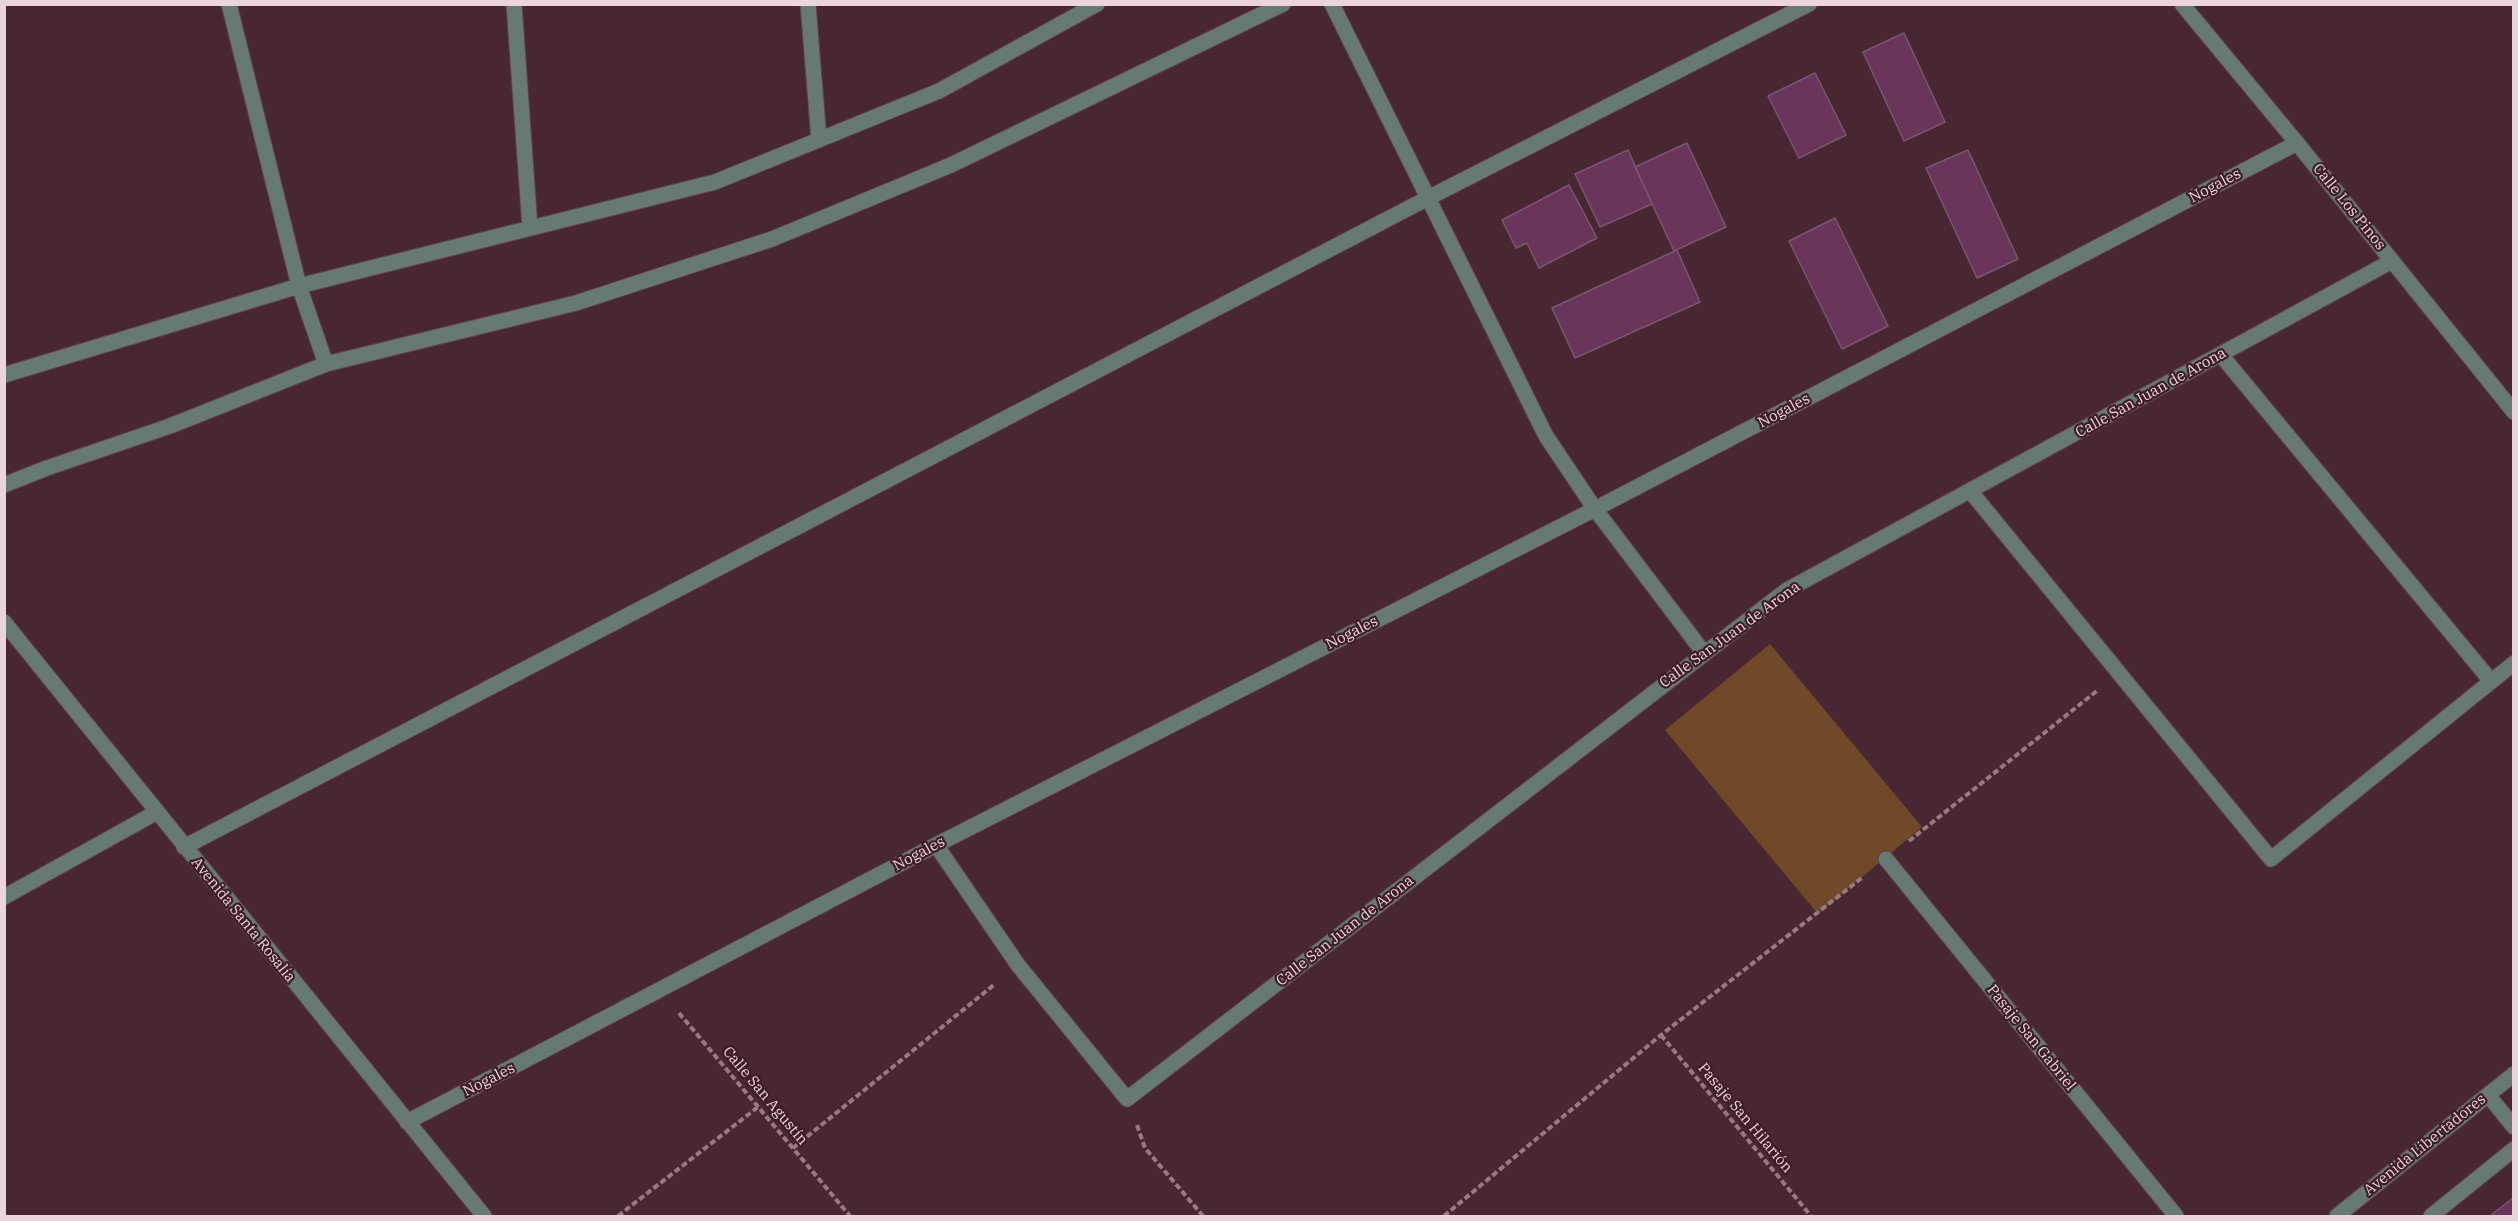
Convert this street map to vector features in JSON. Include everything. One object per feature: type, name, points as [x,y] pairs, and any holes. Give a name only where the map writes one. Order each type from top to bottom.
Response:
[{"type":"street","points":[[229,4],[299,286],[326,363]]},
{"type":"street","points":[[514,4],[530,228]]},
{"type":"street","points":[[808,4],[819,140]]},
{"type":"street","points":[[4,485],[170,426],[326,363],[576,303],[772,238],[951,165],[1283,4]]},
{"type":"street","points":[[1332,4],[1546,436],[1594,509],[1704,653]]},
{"type":"street","points":[[184,847],[1428,198],[1809,4]]},
{"type":"street","name":"Calle Los Pinos","points":[[2182,4],[2514,412]]},
{"type":"street","points":[[4,375],[299,286],[715,182],[939,91],[1097,5]]},
{"type":"street","name":"Nogales","points":[[407,1122],[936,845],[1594,509],[2297,143]]},
{"type":"street","name":"Calle San Juan de Arona","points":[[1127,1099],[1787,590],[1971,492],[2392,261]]},
{"type":"street","points":[[2221,355],[2491,681]]},
{"type":"street","points":[[1971,492],[2271,859],[2514,663]]},
{"type":"street","name":"Avenida Santa Rosalía","points":[[4,622],[484,1216]]},
{"type":"street","points":[[4,897],[157,812]]},
{"type":"street","points":[[936,845],[1018,965],[1127,1099]]},
{"type":"street","name":"Pasaje San Gabriel","points":[[1886,859],[2176,1216]]},
{"type":"street","name":"Avenida Libertadores","points":[[2337,1216],[2514,1074]]},
{"type":"street","points":[[2488,1095],[2514,1127]]},
{"type":"street","points":[[2431,1216],[2514,1149]]},
{"type":"path","points":[[1444,1216],[1661,1035],[2119,673]]},
{"type":"path","points":[[793,1148],[1018,965]]},
{"type":"path","name":"Calle San Agustín","points":[[660,991],[850,1216]]},
{"type":"path","name":"Pasaje San Hilarión","points":[[1661,1035],[1811,1216]]},
{"type":"path","points":[[1127,1099],[1145,1148],[1203,1216]]},
{"type":"path","points":[[618,1216],[758,1107]]},
{"type":"shaded area","points":[[1770,644],[1922,827],[1818,914],[1665,730]]},
{"type":"building","points":[[1904,33],[1945,122],[1904,141],[1863,52]]},
{"type":"building","points":[[1815,73],[1846,135],[1799,158],[1768,96]]},
{"type":"building","points":[[1687,143],[1726,227],[1674,251],[1635,167]]},
{"type":"building","points":[[1628,150],[1652,204],[1600,227],[1575,174]]},
{"type":"building","points":[[1968,150],[2018,259],[1977,278],[1926,168]]},
{"type":"building","points":[[1569,185],[1597,238],[1539,268],[1527,243],[1516,248],[1502,220]]},
{"type":"building","points":[[1835,218],[1888,326],[1842,349],[1789,241]]},
{"type":"building","points":[[1677,250],[1700,302],[1575,358],[1552,308]]},
{"type":"building","points":[[2514,1197],[2514,1216],[2490,1216]]}]
